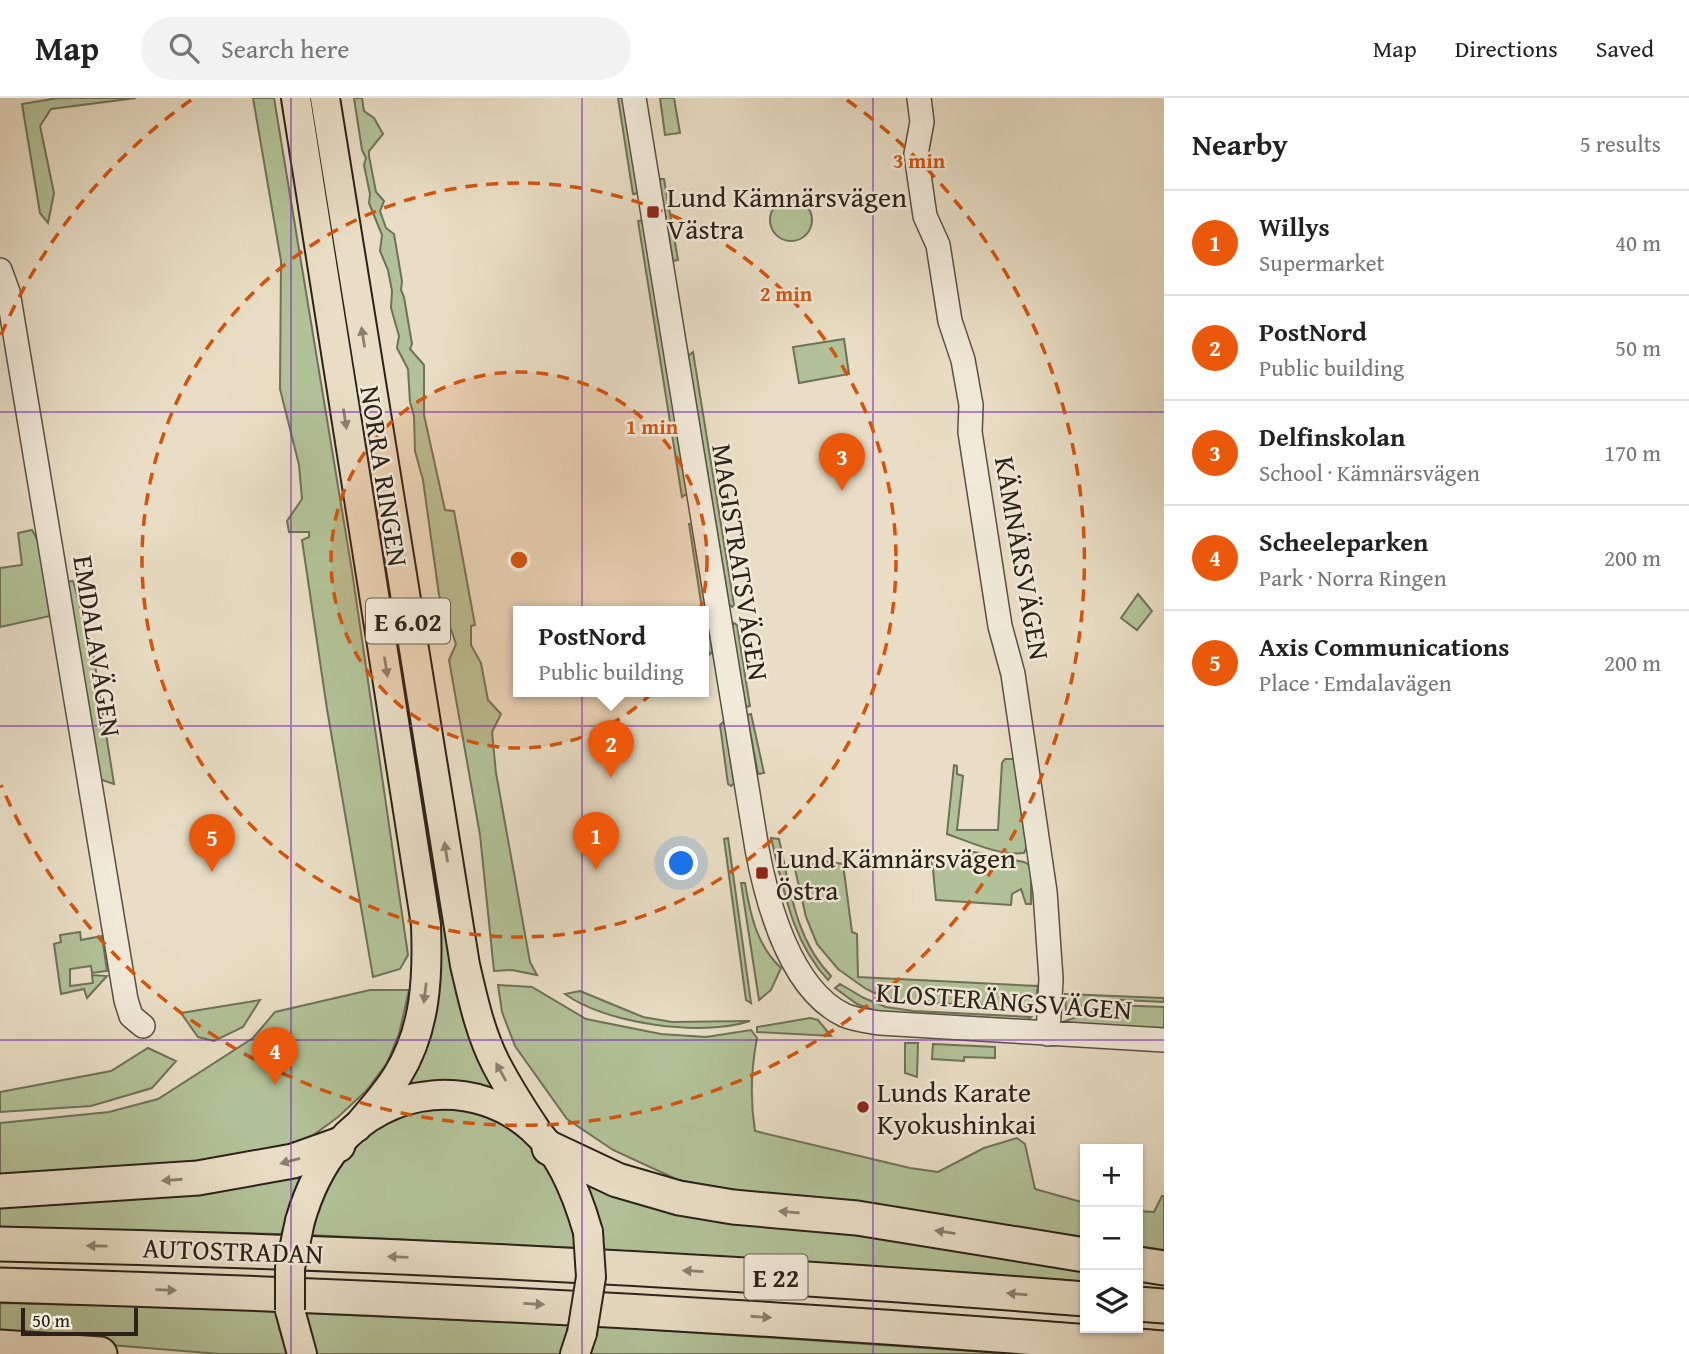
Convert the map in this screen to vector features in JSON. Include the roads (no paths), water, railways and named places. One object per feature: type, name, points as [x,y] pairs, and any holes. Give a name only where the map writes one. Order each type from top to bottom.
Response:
[{"type":"highway","points":[[0,1191],[198,1178],[293,1161],[348,1136]]},
{"type":"highway","points":[[542,1139],[617,1180],[679,1198],[733,1207],[857,1219],[1080,1254]]},
{"type":"highway","name":"AUTOSTRADAN","points":[[0,1244],[196,1248],[466,1260],[750,1275],[1080,1300]]},
{"type":"highway","points":[[1143,1265],[1164,1268]]},
{"type":"highway","name":"AUTOSTRADAN","points":[[0,1285],[466,1301],[734,1315],[1164,1348]]},
{"type":"highway","points":[[1143,1304],[1164,1306]]},
{"type":"highway","points":[[0,1347],[100,1354]]},
{"type":"main road","points":[[279,98],[326,303]]},
{"type":"main road","name":"NORRA RINGEN","points":[[296,98],[326,303],[418,866],[426,944],[425,997],[414,1040],[398,1075],[348,1136],[312,1187],[300,1221],[290,1268],[290,1310],[302,1354]]},
{"type":"main road","name":"NORRA RINGEN","points":[[325,98],[465,965],[474,1007],[496,1065],[575,1192],[588,1231],[591,1277],[579,1343]]},
{"type":"main road","points":[[348,1136],[377,1112],[401,1101],[451,1094],[474,1097],[499,1105],[542,1139]]},
{"type":"street","name":"MAGISTRATSVÄGEN","points":[[634,98],[762,873],[779,932],[793,961],[821,998],[840,1014]]},
{"type":"street","name":"KÄMNÄRSVÄGEN","points":[[919,98],[922,122],[916,154],[925,216],[937,245],[950,321],[963,360],[971,404],[970,432],[1003,641],[1013,674],[1045,892],[1051,979],[1048,1034]]},
{"type":"street","name":"EMDALAVÄGEN","points":[[0,270],[8,292],[43,490],[125,1000],[131,1016],[143,1026]]},
{"type":"street","name":"KLOSTERÄNGSVÄGEN","points":[[840,1014],[852,1019],[880,1023],[1164,1040]]},
{"type":"place","name":"Lund Kämnärsvägen Västra","points":[[653,212]]},
{"type":"place","name":"Delfinskolan","points":[[842,491]]},
{"type":"place","name":"PostNord","points":[[611,778]]},
{"type":"place","name":"Willys","points":[[596,870]]},
{"type":"place","name":"Axis Communications","points":[[212,872]]},
{"type":"place","name":"Lund Kämnärsvägen Östra","points":[[762,873]]},
{"type":"place","name":"Scheeleparken","points":[[275,1085]]},
{"type":"place","name":"Lunds Karate Kyokushinkai","points":[[863,1107]]}]
